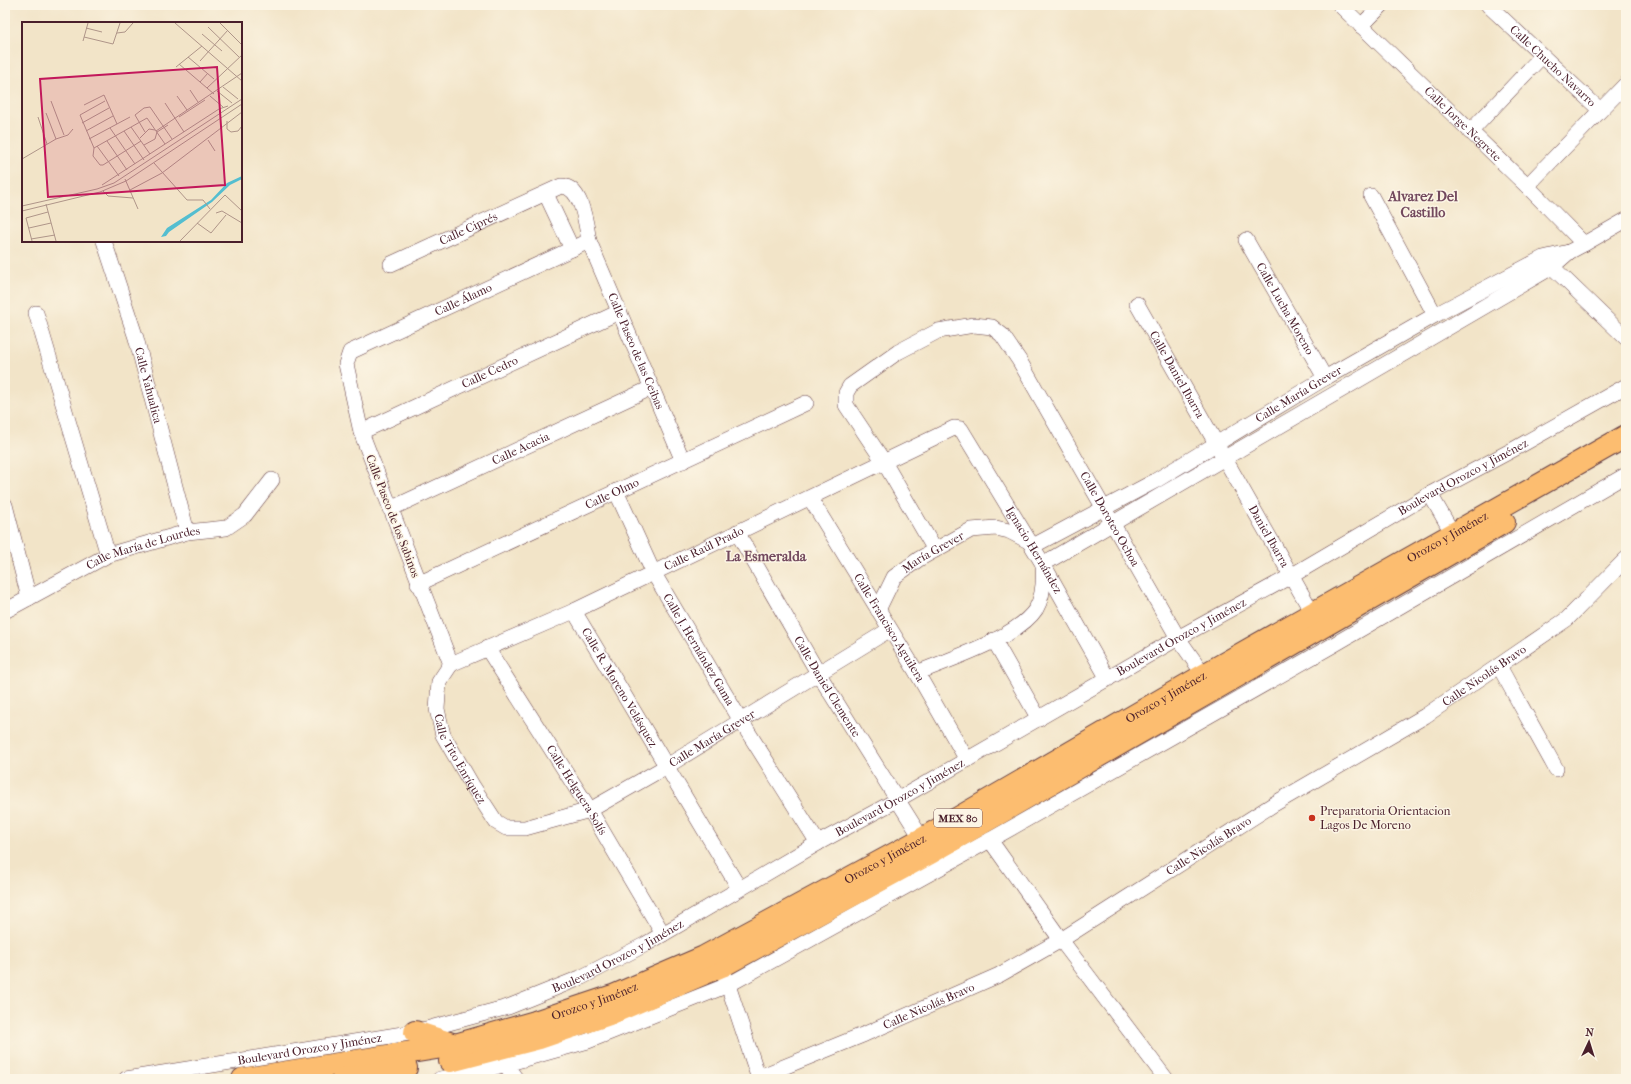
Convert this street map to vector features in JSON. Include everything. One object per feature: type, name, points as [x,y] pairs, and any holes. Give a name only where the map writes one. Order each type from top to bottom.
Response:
[{"type":"highway","name":"Orozco y Jiménez","points":[[243,1079],[455,1045],[535,1022],[612,996],[704,957],[922,839],[1204,675],[1626,436]]},
{"type":"highway","name":"Orozco y Jiménez","points":[[343,1079],[461,1059],[539,1038],[725,975],[938,848],[1626,453]]},
{"type":"highway","points":[[415,1032],[455,1045]]},
{"type":"street","name":"Calle Jorge Negrete","points":[[1340,5],[1527,186],[1584,244]]},
{"type":"street","points":[[1361,26],[1382,5]]},
{"type":"street","name":"Calle Chucho Navarro","points":[[1488,5],[1600,110]]},
{"type":"street","points":[[1470,132],[1542,56]]},
{"type":"street","points":[[1527,186],[1626,84]]},
{"type":"street","name":"Calle Ciprés","points":[[391,264],[561,186],[567,186],[575,190],[585,218],[589,241]]},
{"type":"street","points":[[546,194],[572,249]]},
{"type":"street","points":[[1371,196],[1435,315]]},
{"type":"street","name":"Calle María Grever","points":[[1032,544],[1155,481],[1221,452],[1548,263],[1624,225]]},
{"type":"street","name":"Calle Lucha Moreno","points":[[1246,240],[1325,378]]},
{"type":"street","name":"Calle Álamo","points":[[346,364],[350,352],[589,241]]},
{"type":"street","name":"Calle Paseo de las Ceibas","points":[[589,241],[683,461]]},
{"type":"street","name":"Calle Yahualica","points":[[104,242],[136,338],[186,532]]},
{"type":"street","points":[[1548,263],[1626,338]]},
{"type":"street","name":"Calle María Grever","points":[[1043,564],[1113,523],[1221,452],[1325,378],[1435,315],[1548,263]]},
{"type":"street","name":"Calle Daniel Ibarra","points":[[1137,304],[1221,452]]},
{"type":"street","name":"Calle Cedro","points":[[361,432],[619,312]]},
{"type":"street","points":[[36,313],[108,555]]},
{"type":"street","name":"Calle Doroteo Ochoa","points":[[884,462],[846,405],[846,393],[850,386],[898,352],[938,331],[974,326],[992,327],[1002,335],[1019,360],[1178,638],[1204,675]]},
{"type":"street","name":"Calle Paseo de los Sabinos","points":[[346,364],[361,432],[418,584],[451,664]]},
{"type":"street","name":"Boulevard Orozco y Jiménez","points":[[126,1079],[415,1032],[508,1007],[580,978],[663,934],[739,888],[1108,680],[1178,638],[1291,576],[1430,494],[1516,448],[1626,386]]},
{"type":"street","name":"Calle Acacia","points":[[390,509],[651,388]]},
{"type":"street","name":"Calle Olmo","points":[[418,584],[806,403]]},
{"type":"street","name":"Calle Raúl Prado","points":[[451,664],[574,611],[954,428]]},
{"type":"street","name":"Ignacio Hernández","points":[[954,428],[960,429],[964,434],[1032,544],[1108,680]]},
{"type":"street","name":"Daniel Ibarra","points":[[1221,452],[1313,614]]},
{"type":"street","points":[[884,462],[935,550]]},
{"type":"street","points":[[440,1079],[478,1072],[588,1041],[725,975],[990,840],[1342,640],[1626,475]]},
{"type":"street","name":"Calle María de Lourdes","points":[[5,611],[108,555],[186,532],[226,528],[245,515],[272,480]]},
{"type":"street","name":"Calle J. Hernández Gama","points":[[616,491],[653,572],[742,721],[818,843]]},
{"type":"street","points":[[1430,494],[1453,534]]},
{"type":"street","name":"Calle Francisco Aguilera","points":[[810,498],[917,673],[967,760]]},
{"type":"street","points":[[5,505],[29,598]]},
{"type":"street","name":"María Grever","points":[[878,610],[894,576],[935,550],[971,530],[996,528],[1010,531],[1032,544]]},
{"type":"street","name":"Calle Daniel Clemente","points":[[737,532],[818,673],[922,839]]},
{"type":"street","name":"Calle Nicolás Bravo","points":[[759,1078],[865,1034],[999,975],[1062,940],[1274,804],[1425,716],[1567,619],[1626,559]]},
{"type":"street","points":[[917,673],[994,640],[1020,626],[1036,608],[1044,582],[1043,564]]},
{"type":"street","name":"Calle R. Moreno Velásquez","points":[[574,611],[739,888]]},
{"type":"street","name":"Calle María Grever","points":[[525,828],[590,810],[742,721],[890,630]]},
{"type":"street","points":[[994,640],[1039,719]]},
{"type":"street","name":"Calle Helguera Solís","points":[[487,648],[590,810],[663,934]]},
{"type":"street","name":"Calle Tito Enríquez","points":[[451,664],[438,682],[437,709],[443,735],[472,785],[496,822],[506,828],[525,828]]},
{"type":"street","points":[[1498,666],[1556,769]]},
{"type":"street","points":[[990,840],[1062,940],[1166,1079]]},
{"type":"street","points":[[725,975],[759,1078]]},
{"type":"street","points":[[505,1064],[516,1079]]},
{"type":"place","name":"Preparatoria Orientacion Lagos De Moreno","points":[[1312,818]]},
{"type":"district","name":"Alvarez Del Castillo","points":[[1423,204]]},
{"type":"district","name":"La Esmeralda","points":[[766,556]]}]
